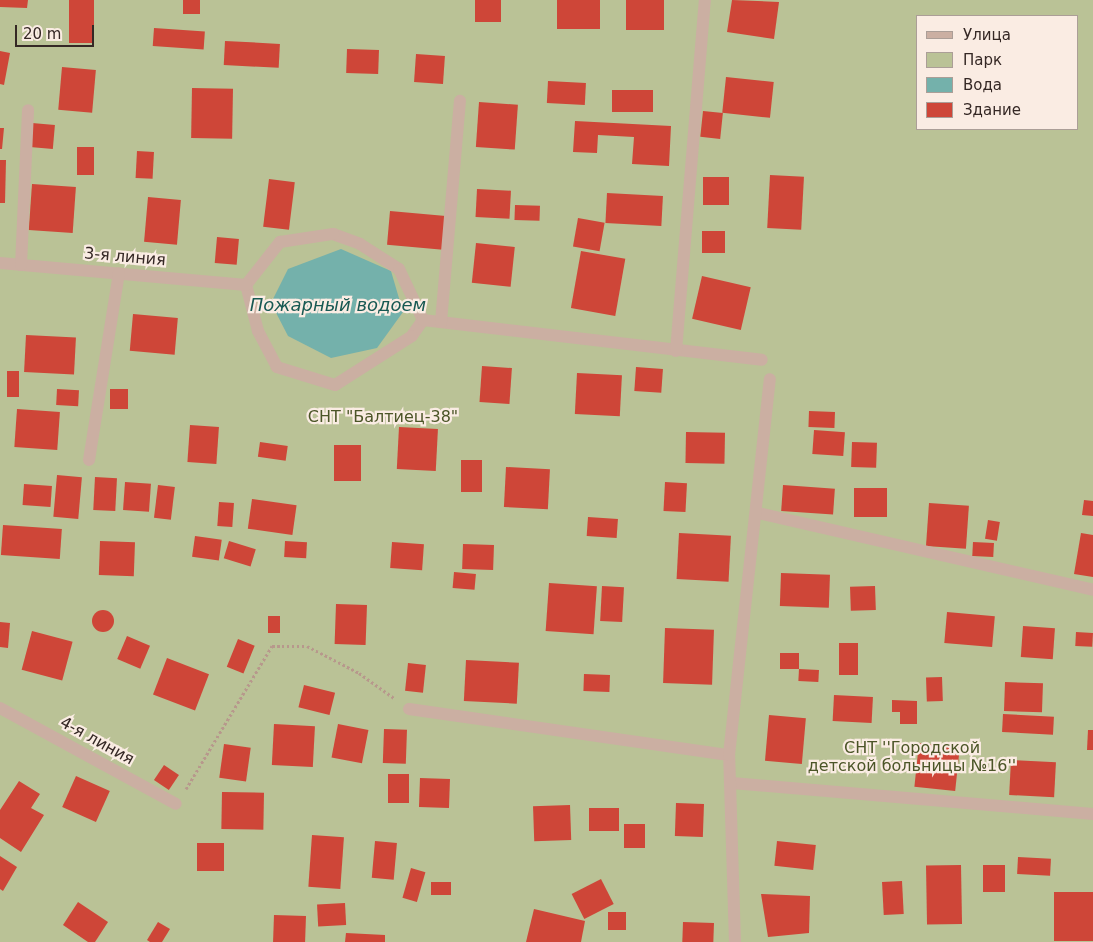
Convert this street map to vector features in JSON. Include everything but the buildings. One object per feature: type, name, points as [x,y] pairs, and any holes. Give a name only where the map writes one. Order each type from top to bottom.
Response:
[{"type":"street","points":[[676,351],[705,0]]},
{"type":"street","points":[[441,322],[460,101]]},
{"type":"street","points":[[21,264],[28,110]]},
{"type":"street","points":[[333,234],[360,244],[399,269],[424,320],[412,336],[334,385],[277,367],[258,331],[246,285],[280,242],[333,234]]},
{"type":"street","name":"3-я линия","points":[[0,263],[246,285]]},
{"type":"street","points":[[89,460],[119,273]]},
{"type":"street","points":[[424,320],[762,360]]},
{"type":"street","points":[[735,942],[730,755],[758,513],[770,379]]},
{"type":"street","points":[[758,513],[1093,590]]},
{"type":"street","name":"4-я линия","points":[[0,708],[176,804]]},
{"type":"street","points":[[408,709],[730,755]]},
{"type":"street","points":[[732,783],[1093,814]]},
{"type":"path","points":[[176,804],[272,646],[308,646],[360,673],[408,709]]},
{"type":"green space","name":"СНТ \"Балтиец-38\"","points":[[0,0],[1093,0],[1093,942],[0,942]]},
{"type":"water","name":"Пожарный водоем","points":[[341,249],[391,271],[403,312],[377,348],[331,358],[288,336],[271,303],[288,269]]},
{"type":"park label","name":"СНТ ''Городской детской больницы №16''","points":[[912,757]]}]
